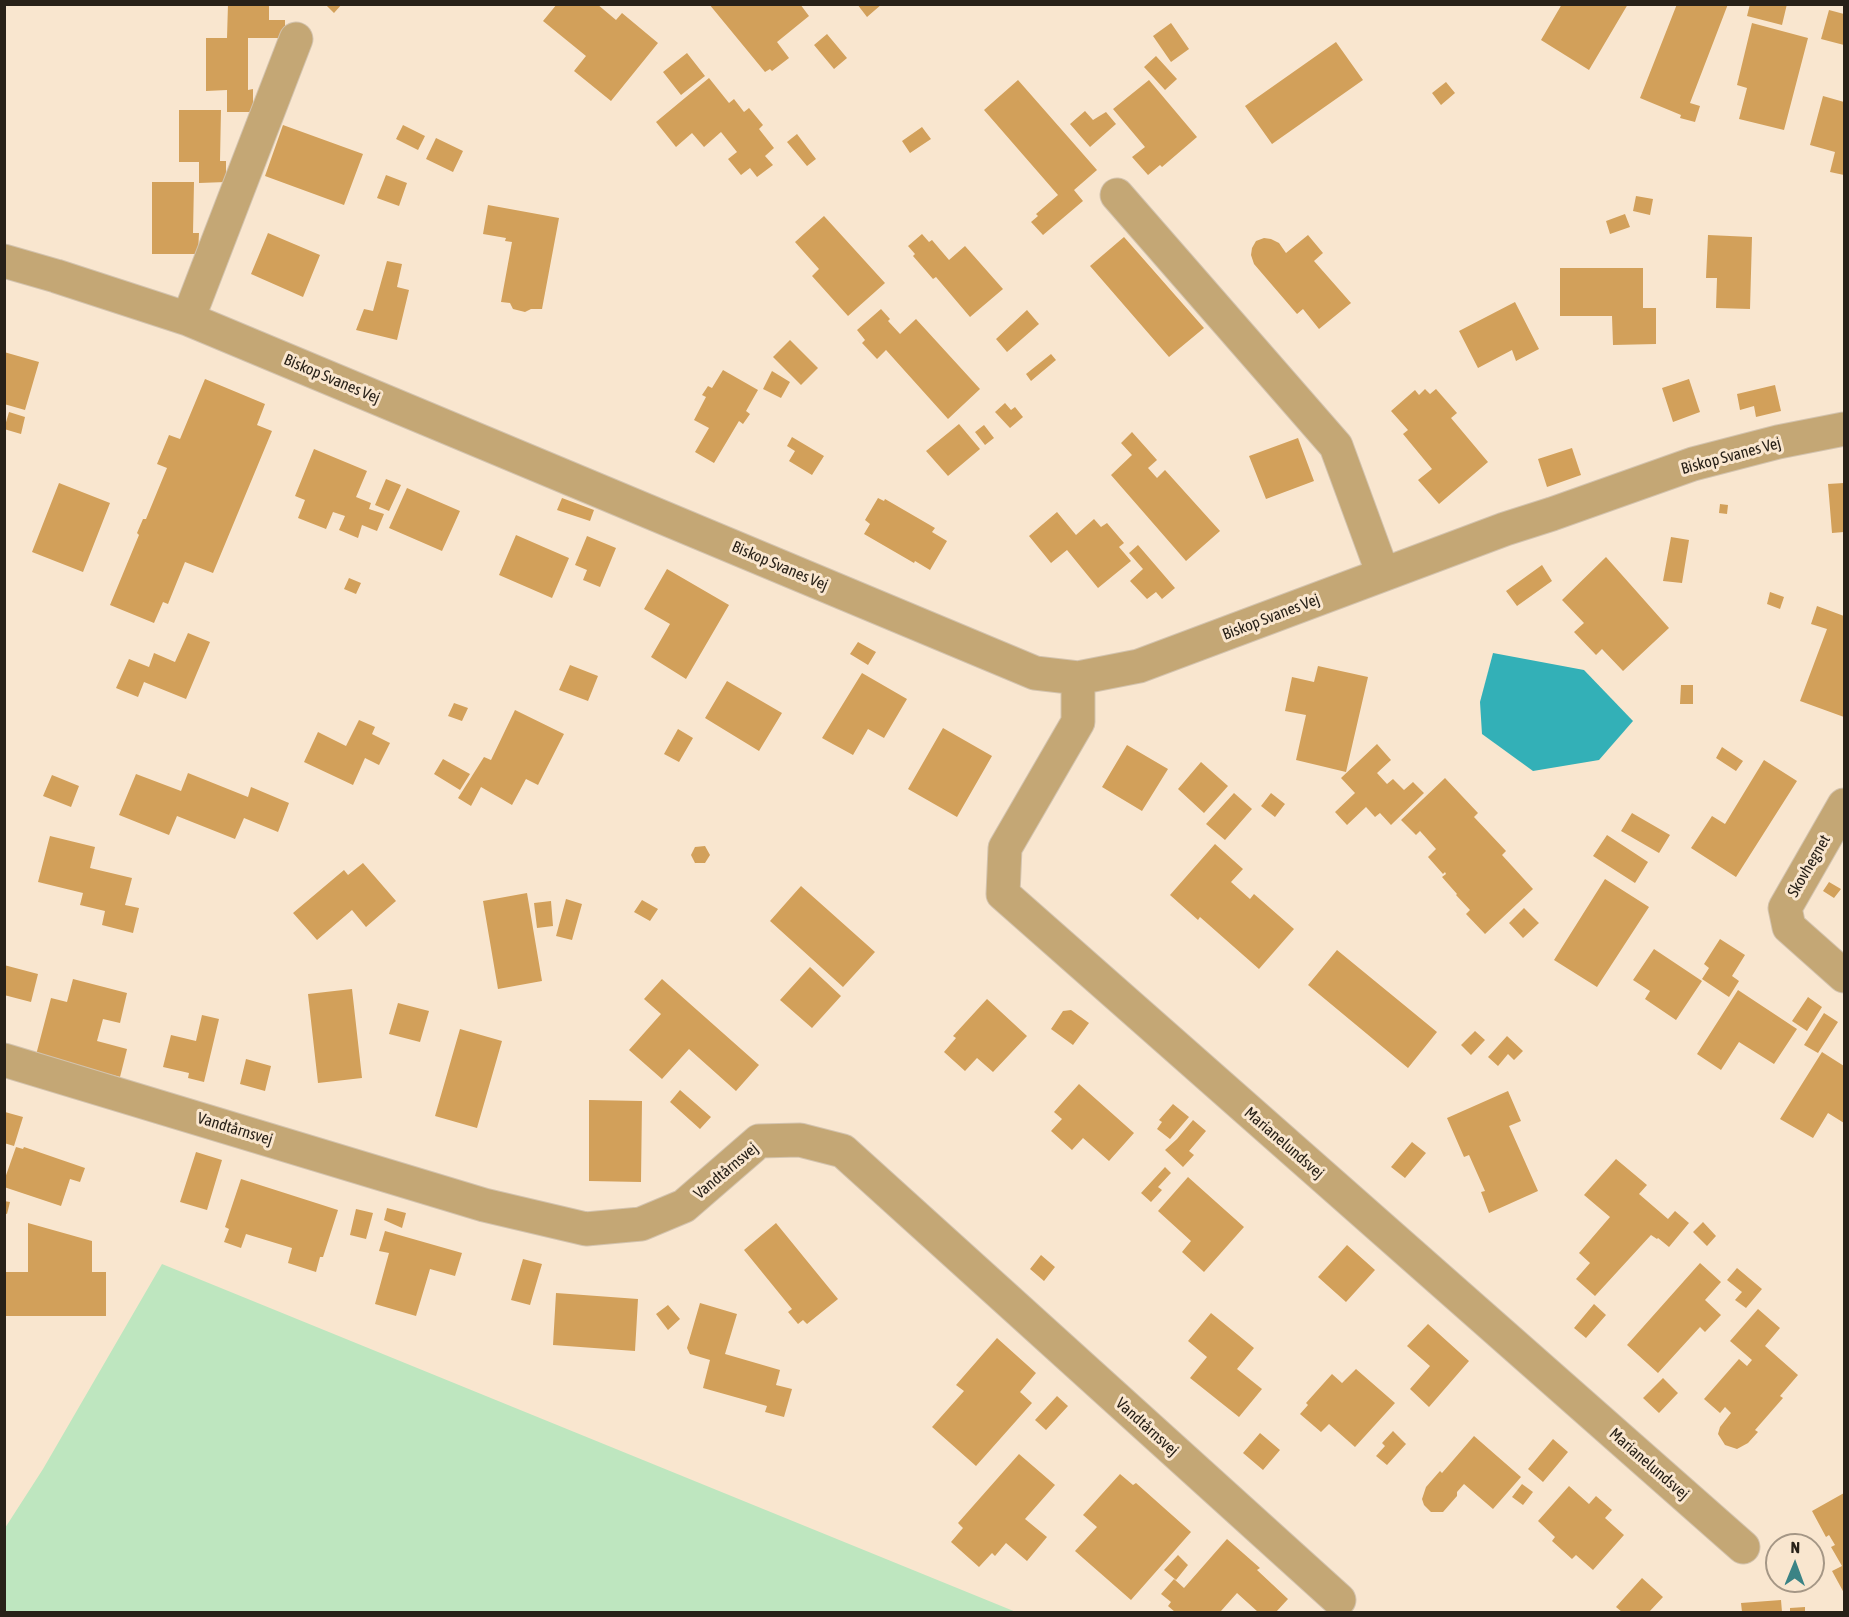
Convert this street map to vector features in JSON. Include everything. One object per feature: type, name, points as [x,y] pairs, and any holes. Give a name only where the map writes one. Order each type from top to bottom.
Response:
[{"type":"street","points":[[188,319],[296,39]]},
{"type":"street","points":[[1117,195],[1336,446],[1383,574]]},
{"type":"street","name":"Biskop Svanes Vej","points":[[4,261],[188,319],[1035,673],[1078,678],[1139,666],[1506,529],[1693,464],[1778,442],[1845,429]]},
{"type":"street","name":"Marianelundsvej","points":[[1078,678],[1078,722],[1005,848],[1003,894],[1743,1547]]},
{"type":"street","name":"Skovhegnet","points":[[1845,805],[1785,908],[1789,927],[1845,976]]},
{"type":"street","name":"Vandtårnsvej","points":[[4,1060],[484,1205],[586,1229],[641,1224],[684,1206],[759,1141],[800,1140],[843,1151],[1339,1600]]},
{"type":"green space","points":[[162,1264],[1016,1612],[5,1612],[5,1528],[43,1469]]},
{"type":"water","points":[[1493,653],[1584,670],[1633,721],[1599,760],[1533,771],[1482,734],[1480,702]]},
{"type":"building","points":[[228,4],[269,4],[269,20],[285,20],[285,38],[248,38],[248,90],[253,89],[253,112],[227,112],[227,90],[206,91],[206,38],[227,38]]},
{"type":"building","points":[[325,4],[342,4],[334,13]]},
{"type":"building","points":[[557,4],[597,4],[616,20],[622,13],[658,43],[611,101],[574,71],[586,56],[543,21]]},
{"type":"building","points":[[709,4],[800,4],[809,16],[777,42],[789,58],[772,71],[770,69],[765,72]]},
{"type":"building","points":[[857,4],[882,4],[867,17]]},
{"type":"building","points":[[1562,4],[1628,4],[1589,70],[1541,40]]},
{"type":"building","points":[[1677,4],[1728,4],[1690,103],[1700,106],[1695,122],[1680,118],[1681,115],[1640,98]]},
{"type":"building","points":[[1750,4],[1787,4],[1782,25],[1747,16]]},
{"type":"building","points":[[1829,10],[1844,14],[1844,45],[1821,39]]},
{"type":"building","points":[[1171,23],[1189,49],[1171,62],[1153,36]]},
{"type":"building","points":[[1752,23],[1808,38],[1784,130],[1739,119],[1747,88],[1737,85]]},
{"type":"building","points":[[827,34],[847,58],[834,69],[814,45]]},
{"type":"building","points":[[1336,42],[1363,80],[1272,144],[1245,106]]},
{"type":"building","points":[[687,53],[705,76],[681,95],[663,72]]},
{"type":"building","points":[[1156,56],[1177,79],[1165,90],[1144,67]]},
{"type":"building","points":[[709,78],[729,103],[734,99],[744,112],[749,108],[763,125],[759,129],[774,148],[765,156],[773,165],[757,177],[750,168],[741,175],[728,159],[737,152],[721,132],[704,147],[692,133],[676,147],[656,122]]},
{"type":"building","points":[[1018,80],[1097,170],[1074,190],[1083,201],[1043,235],[1031,222],[1038,216],[1036,214],[1058,195],[984,110]]},
{"type":"building","points":[[1149,80],[1197,137],[1162,167],[1160,165],[1148,175],[1132,157],[1145,147],[1113,109]]},
{"type":"building","points":[[1446,82],[1455,93],[1441,105],[1432,93]]},
{"type":"building","points":[[1823,96],[1844,102],[1844,175],[1830,172],[1835,152],[1810,145]]},
{"type":"building","points":[[179,110],[221,110],[220,161],[226,161],[226,182],[199,183],[199,162],[179,162]]},
{"type":"building","points":[[1085,111],[1093,120],[1106,112],[1116,124],[1090,147],[1070,124]]},
{"type":"building","points":[[283,125],[363,154],[344,205],[265,176]]},
{"type":"building","points":[[403,125],[425,136],[418,150],[396,139]]},
{"type":"building","points":[[922,127],[931,139],[910,153],[902,141]]},
{"type":"building","points":[[797,134],[816,159],[807,166],[787,142]]},
{"type":"building","points":[[436,138],[463,151],[453,172],[426,159]]},
{"type":"building","points":[[386,175],[407,183],[399,206],[377,198]]},
{"type":"building","points":[[152,182],[194,182],[193,233],[199,233],[198,254],[152,254]]},
{"type":"building","points":[[1636,196],[1653,199],[1650,215],[1633,211]]},
{"type":"building","points":[[488,205],[559,218],[542,309],[531,309],[525,312],[513,309],[510,303],[501,302],[512,242],[505,241],[506,238],[483,234]]},
{"type":"building","points":[[1625,214],[1630,227],[1610,234],[1606,221]]},
{"type":"building","points":[[824,216],[885,283],[848,316],[812,276],[819,269],[795,242]]},
{"type":"building","points":[[268,233],[320,255],[303,297],[251,274]]},
{"type":"building","points":[[922,234],[929,242],[932,240],[949,260],[965,246],[1003,289],[970,317],[936,277],[933,279],[913,256],[915,254],[908,246]]},
{"type":"building","points":[[1308,235],[1323,253],[1314,261],[1351,303],[1319,329],[1303,309],[1297,314],[1254,264],[1251,255],[1256,241],[1264,238],[1279,243],[1286,253]]},
{"type":"building","points":[[1708,235],[1752,237],[1750,309],[1716,308],[1717,278],[1706,278]]},
{"type":"building","points":[[1124,237],[1204,328],[1169,357],[1090,266]]},
{"type":"building","points":[[387,261],[402,264],[397,287],[409,290],[397,340],[356,330],[364,309],[373,311]]},
{"type":"building","points":[[1560,268],[1643,268],[1643,308],[1656,308],[1656,344],[1613,345],[1612,316],[1560,316]]},
{"type":"building","points":[[1515,302],[1539,349],[1516,361],[1512,350],[1478,368],[1459,331]]},
{"type":"building","points":[[881,309],[900,334],[916,319],[980,389],[948,419],[886,350],[877,359],[862,343],[865,340],[857,330]]},
{"type":"building","points":[[1027,310],[1039,324],[1007,352],[996,339]]},
{"type":"building","points":[[790,340],[818,368],[801,385],[773,357]]},
{"type":"building","points":[[4,352],[39,362],[25,410],[4,404]]},
{"type":"building","points":[[1051,354],[1056,360],[1031,381],[1026,374]]},
{"type":"building","points":[[723,370],[758,390],[746,411],[750,414],[743,424],[739,421],[714,463],[695,452],[709,428],[694,420],[706,397],[702,395],[708,386],[712,388]]},
{"type":"building","points":[[772,371],[790,382],[781,398],[763,389]]},
{"type":"building","points":[[205,379],[265,404],[257,425],[272,431],[213,573],[185,562],[168,604],[163,602],[154,623],[110,605],[139,535],[137,533],[143,519],[146,519],[167,468],[157,464],[169,435],[180,439]]},
{"type":"building","points":[[1689,379],[1700,412],[1673,422],[1662,388]]},
{"type":"building","points":[[1775,385],[1781,411],[1756,417],[1754,406],[1740,410],[1737,394]]},
{"type":"building","points":[[1425,389],[1430,394],[1436,389],[1457,413],[1451,418],[1488,462],[1439,504],[1418,480],[1432,469],[1403,434],[1408,430],[1391,411],[1415,390],[1419,395]]},
{"type":"building","points":[[1005,403],[1011,410],[1015,407],[1023,417],[1010,428],[995,412]]},
{"type":"building","points":[[9,412],[25,417],[21,434],[4,429]]},
{"type":"building","points":[[959,424],[980,449],[948,476],[926,451]]},
{"type":"building","points":[[984,425],[994,438],[985,445],[975,432]]},
{"type":"building","points":[[1132,432],[1157,460],[1148,468],[1157,478],[1165,470],[1220,531],[1186,561],[1111,475],[1132,455],[1121,443]]},
{"type":"building","points":[[792,437],[824,456],[812,475],[789,461],[795,451],[787,446]]},
{"type":"building","points":[[1298,438],[1314,481],[1266,499],[1249,456]]},
{"type":"building","points":[[1572,448],[1581,475],[1547,487],[1538,459]]},
{"type":"building","points":[[314,449],[367,471],[356,497],[371,503],[369,509],[384,514],[377,531],[362,525],[358,538],[339,530],[345,516],[333,512],[326,529],[298,518],[305,500],[295,496]]},
{"type":"building","points":[[386,479],[401,485],[389,511],[375,505]]},
{"type":"building","points":[[59,483],[110,503],[83,572],[32,552]]},
{"type":"building","points":[[1844,483],[1844,532],[1832,533],[1828,484]]},
{"type":"building","points":[[407,488],[460,511],[442,551],[389,528]]},
{"type":"building","points":[[562,498],[594,510],[590,521],[557,510]]},
{"type":"building","points":[[878,498],[884,501],[885,499],[935,528],[932,532],[947,541],[930,570],[864,534],[870,524],[865,520]]},
{"type":"building","points":[[1720,504],[1728,505],[1727,514],[1719,513]]},
{"type":"building","points":[[1057,512],[1076,535],[1094,519],[1101,527],[1107,523],[1124,543],[1119,547],[1131,561],[1098,588],[1067,550],[1051,563],[1029,536]]},
{"type":"building","points":[[516,535],[569,558],[552,598],[499,575]]},
{"type":"building","points":[[587,536],[616,548],[600,587],[583,580],[587,570],[575,565]]},
{"type":"building","points":[[1671,537],[1689,540],[1682,583],[1663,581]]},
{"type":"building","points":[[1138,545],[1175,588],[1162,599],[1156,592],[1147,599],[1130,581],[1143,569],[1129,553]]},
{"type":"building","points":[[1606,557],[1669,628],[1623,671],[1602,649],[1596,655],[1574,632],[1584,623],[1562,600]]},
{"type":"building","points":[[1542,565],[1552,581],[1517,606],[1506,591]]},
{"type":"building","points":[[667,569],[729,605],[686,679],[651,657],[670,624],[644,609]]},
{"type":"building","points":[[349,578],[361,583],[356,594],[344,589]]},
{"type":"building","points":[[1770,592],[1784,597],[1780,609],[1767,604]]},
{"type":"building","points":[[1817,606],[1844,616],[1844,717],[1800,701],[1827,629],[1811,624]]},
{"type":"building","points":[[188,633],[210,642],[186,699],[144,682],[138,697],[116,688],[129,659],[149,667],[154,653],[175,662]]},
{"type":"building","points":[[858,642],[876,652],[868,665],[850,654]]},
{"type":"building","points":[[570,665],[598,676],[588,701],[559,690]]},
{"type":"building","points":[[1318,666],[1368,677],[1346,772],[1296,760],[1306,715],[1285,711],[1292,677],[1314,682]]},
{"type":"building","points":[[862,673],[907,699],[884,738],[868,729],[853,755],[822,738]]},
{"type":"building","points":[[727,681],[782,713],[759,751],[705,718]]},
{"type":"building","points":[[1681,685],[1693,685],[1693,704],[1680,704]]},
{"type":"building","points":[[454,703],[468,708],[462,721],[448,716]]},
{"type":"building","points":[[515,710],[564,734],[538,785],[526,779],[512,805],[481,787],[471,806],[458,798],[484,757],[491,760]]},
{"type":"building","points":[[359,720],[375,727],[372,734],[390,743],[379,765],[365,758],[353,785],[304,762],[318,732],[346,746]]},
{"type":"building","points":[[943,728],[992,756],[957,817],[908,789]]},
{"type":"building","points":[[678,729],[693,738],[679,762],[664,754]]},
{"type":"building","points":[[1377,744],[1391,760],[1377,773],[1387,784],[1393,779],[1404,790],[1413,782],[1424,793],[1391,825],[1380,813],[1375,817],[1366,807],[1347,825],[1335,812],[1355,793],[1341,778]]},
{"type":"building","points":[[1127,745],[1168,769],[1142,811],[1102,787]]},
{"type":"building","points":[[1722,747],[1743,761],[1736,771],[1716,758]]},
{"type":"building","points":[[443,759],[470,774],[460,790],[434,774]]},
{"type":"building","points":[[1764,760],[1797,781],[1736,877],[1691,848],[1712,816],[1725,824]]},
{"type":"building","points":[[1201,762],[1228,786],[1204,813],[1178,789]]},
{"type":"building","points":[[188,773],[248,797],[251,787],[289,803],[278,832],[244,818],[235,839],[177,816],[169,835],[119,815],[136,774],[181,791]]},
{"type":"building","points":[[52,775],[79,786],[71,807],[43,796]]},
{"type":"building","points":[[1445,778],[1478,813],[1474,817],[1506,851],[1502,855],[1533,889],[1485,934],[1466,914],[1470,910],[1442,877],[1446,874],[1445,872],[1443,874],[1428,857],[1436,849],[1420,831],[1416,835],[1401,820]]},
{"type":"building","points":[[1234,793],[1252,809],[1225,840],[1206,824]]},
{"type":"building","points":[[1271,793],[1285,804],[1275,817],[1261,806]]},
{"type":"building","points":[[1632,813],[1670,835],[1659,853],[1621,831]]},
{"type":"building","points":[[1607,835],[1648,862],[1635,883],[1593,856]]},
{"type":"building","points":[[50,836],[95,847],[90,868],[132,878],[125,905],[139,908],[133,933],[102,925],[105,911],[80,905],[83,893],[38,882]]},
{"type":"building","points":[[1215,844],[1243,869],[1231,882],[1250,899],[1254,894],[1294,929],[1259,969],[1200,917],[1198,920],[1170,895]]},
{"type":"building","points":[[705,846],[710,855],[705,863],[695,863],[691,855],[695,847]]},
{"type":"building","points":[[363,863],[396,901],[366,927],[352,910],[317,940],[293,913],[344,870],[348,875]]},
{"type":"building","points":[[1605,879],[1649,907],[1597,987],[1554,960]]},
{"type":"building","points":[[1829,882],[1841,889],[1834,898],[1823,891]]},
{"type":"building","points":[[801,886],[875,952],[843,987],[770,921]]},
{"type":"building","points":[[527,893],[542,981],[498,989],[483,901]]},
{"type":"building","points":[[566,899],[582,904],[572,940],[556,936]]},
{"type":"building","points":[[642,900],[658,909],[650,921],[634,912]]},
{"type":"building","points":[[551,901],[553,926],[537,928],[534,903]]},
{"type":"building","points":[[1524,908],[1539,923],[1523,938],[1509,923]]},
{"type":"building","points":[[1720,939],[1745,955],[1732,976],[1739,981],[1729,997],[1702,979],[1709,968],[1704,964]]},
{"type":"building","points":[[1654,949],[1702,981],[1676,1020],[1645,999],[1650,991],[1633,980]]},
{"type":"building","points":[[1337,950],[1437,1032],[1408,1068],[1308,985]]},
{"type":"building","points":[[4,965],[38,974],[31,1002],[4,995]]},
{"type":"building","points":[[810,967],[841,996],[812,1028],[780,1000]]},
{"type":"building","points":[[73,979],[127,993],[120,1023],[103,1019],[97,1041],[127,1049],[120,1077],[36,1055],[51,998],[67,1002]]},
{"type":"building","points":[[662,979],[759,1065],[736,1091],[689,1049],[662,1079],[629,1050],[661,1014],[644,999]]},
{"type":"building","points":[[352,989],[362,1078],[318,1083],[308,994]]},
{"type":"building","points":[[1738,990],[1797,1029],[1774,1064],[1739,1042],[1721,1070],[1697,1054]]},
{"type":"building","points":[[1808,997],[1822,1007],[1807,1031],[1792,1021]]},
{"type":"building","points":[[987,999],[1027,1036],[993,1072],[977,1058],[965,1071],[944,1052],[956,1038],[953,1036]]},
{"type":"building","points":[[398,1003],[429,1011],[420,1042],[389,1034]]},
{"type":"building","points":[[1071,1010],[1089,1023],[1073,1045],[1051,1029],[1063,1011]]},
{"type":"building","points":[[1824,1013],[1838,1022],[1818,1053],[1804,1045]]},
{"type":"building","points":[[202,1015],[219,1019],[204,1082],[188,1078],[189,1073],[163,1067],[171,1035],[196,1041]]},
{"type":"building","points":[[460,1029],[502,1041],[477,1128],[435,1116]]},
{"type":"building","points":[[1475,1031],[1485,1040],[1471,1055],[1461,1045]]},
{"type":"building","points":[[1507,1036],[1523,1051],[1514,1060],[1508,1054],[1498,1066],[1488,1057]]},
{"type":"building","points":[[1822,1052],[1844,1066],[1844,1123],[1828,1113],[1813,1138],[1780,1119]]},
{"type":"building","points":[[246,1059],[271,1066],[265,1091],[240,1084]]},
{"type":"building","points":[[1079,1084],[1134,1133],[1109,1161],[1083,1138],[1072,1150],[1051,1131],[1062,1119],[1054,1112]]},
{"type":"building","points":[[680,1090],[711,1117],[700,1129],[670,1102]]},
{"type":"building","points":[[1508,1091],[1521,1121],[1509,1126],[1538,1191],[1489,1213],[1481,1192],[1485,1191],[1469,1155],[1464,1157],[1447,1118]]},
{"type":"building","points":[[589,1100],[642,1101],[641,1182],[589,1181]]},
{"type":"building","points":[[1173,1104],[1189,1117],[1170,1139],[1157,1129],[1162,1122],[1159,1120]]},
{"type":"building","points":[[5,1112],[23,1117],[14,1146],[4,1143]]},
{"type":"building","points":[[1193,1120],[1206,1131],[1189,1151],[1194,1155],[1183,1167],[1165,1150]]},
{"type":"building","points":[[1412,1142],[1426,1153],[1405,1178],[1391,1167]]},
{"type":"building","points":[[16,1147],[23,1149],[24,1147],[85,1168],[80,1182],[70,1179],[61,1206],[4,1187]]},
{"type":"building","points":[[196,1152],[222,1160],[207,1210],[180,1202]]},
{"type":"building","points":[[1616,1159],[1647,1185],[1639,1194],[1668,1219],[1675,1211],[1689,1223],[1669,1247],[1651,1235],[1595,1296],[1576,1279],[1590,1263],[1579,1253],[1610,1217],[1584,1195]]},
{"type":"building","points":[[1165,1167],[1171,1173],[1158,1187],[1162,1190],[1151,1202],[1141,1193]]},
{"type":"building","points":[[1188,1177],[1244,1227],[1204,1272],[1182,1252],[1191,1241],[1158,1211]]},
{"type":"building","points":[[241,1179],[338,1210],[316,1272],[288,1263],[292,1248],[246,1234],[241,1248],[224,1242],[229,1229],[225,1227]]},
{"type":"building","points":[[4,1201],[10,1202],[7,1214],[4,1213]]},
{"type":"building","points":[[387,1208],[406,1213],[402,1228],[384,1220]]},
{"type":"building","points":[[356,1209],[373,1213],[366,1239],[350,1235]]},
{"type":"building","points":[[1703,1222],[1716,1236],[1707,1246],[1693,1232]]},
{"type":"building","points":[[28,1223],[92,1241],[92,1272],[106,1272],[106,1316],[4,1316],[4,1272],[28,1272]]},
{"type":"building","points":[[776,1223],[838,1299],[807,1324],[803,1320],[798,1324],[788,1312],[792,1309],[744,1250]]},
{"type":"building","points":[[385,1231],[462,1253],[455,1276],[430,1269],[416,1316],[375,1304],[389,1253],[379,1251]]},
{"type":"building","points":[[1347,1245],[1375,1270],[1346,1302],[1318,1277]]},
{"type":"building","points":[[1041,1255],[1055,1267],[1044,1281],[1030,1269]]},
{"type":"building","points":[[523,1259],[542,1264],[530,1305],[511,1300]]},
{"type":"building","points":[[1700,1263],[1721,1282],[1705,1300],[1721,1315],[1705,1332],[1700,1327],[1658,1373],[1627,1345]]},
{"type":"building","points":[[1737,1268],[1762,1289],[1746,1308],[1735,1300],[1742,1292],[1727,1280]]},
{"type":"building","points":[[556,1293],[638,1299],[635,1351],[553,1345]]},
{"type":"building","points":[[700,1303],[737,1314],[725,1354],[780,1370],[776,1385],[792,1389],[784,1417],[765,1412],[767,1406],[703,1388],[710,1360],[690,1354],[687,1348]]},
{"type":"building","points":[[1594,1304],[1606,1315],[1586,1338],[1574,1328]]},
{"type":"building","points":[[668,1305],[680,1319],[668,1330],[656,1314]]},
{"type":"building","points":[[1758,1309],[1780,1328],[1765,1346],[1798,1375],[1780,1396],[1783,1398],[1755,1430],[1758,1432],[1748,1443],[1737,1449],[1725,1445],[1718,1434],[1720,1427],[1731,1413],[1725,1407],[1720,1413],[1704,1399],[1739,1359],[1747,1366],[1752,1360],[1730,1341]]},
{"type":"building","points":[[1211,1313],[1254,1348],[1237,1369],[1262,1389],[1239,1417],[1190,1378],[1207,1357],[1188,1341]]},
{"type":"building","points":[[1428,1324],[1469,1361],[1429,1407],[1410,1389],[1430,1366],[1407,1346]]},
{"type":"building","points":[[997,1338],[1036,1373],[1020,1392],[1032,1403],[976,1466],[932,1427],[964,1391],[956,1385]]},
{"type":"building","points":[[1356,1369],[1395,1403],[1355,1447],[1329,1424],[1321,1432],[1300,1414],[1308,1405],[1306,1403],[1332,1374],[1342,1383]]},
{"type":"building","points":[[1663,1378],[1678,1393],[1659,1413],[1643,1398]]},
{"type":"building","points":[[1057,1396],[1068,1406],[1046,1430],[1035,1420]]},
{"type":"building","points":[[1393,1431],[1406,1444],[1387,1465],[1376,1456],[1385,1446],[1382,1443]]},
{"type":"building","points":[[1260,1433],[1280,1450],[1263,1470],[1243,1453]]},
{"type":"building","points":[[1474,1436],[1521,1477],[1493,1509],[1464,1484],[1443,1512],[1431,1512],[1422,1499],[1426,1487],[1440,1471],[1442,1473]]},
{"type":"building","points":[[1553,1439],[1568,1452],[1543,1482],[1528,1469]]},
{"type":"building","points":[[1019,1454],[1055,1485],[1025,1519],[1047,1537],[1027,1561],[1006,1543],[995,1556],[992,1553],[979,1567],[951,1542],[963,1528],[958,1523]]},
{"type":"building","points":[[1120,1474],[1133,1485],[1136,1483],[1191,1532],[1131,1600],[1075,1551],[1097,1527],[1083,1515]]},
{"type":"building","points":[[1522,1484],[1533,1492],[1523,1505],[1512,1497]]},
{"type":"building","points":[[1569,1486],[1589,1504],[1596,1496],[1612,1510],[1605,1518],[1624,1535],[1593,1570],[1576,1555],[1572,1559],[1552,1541],[1555,1537],[1538,1521]]},
{"type":"building","points":[[1844,1493],[1844,1593],[1832,1571],[1842,1566],[1831,1547],[1835,1545],[1829,1535],[1826,1537],[1812,1511]]},
{"type":"building","points":[[1227,1539],[1260,1568],[1257,1570],[1288,1599],[1276,1612],[1258,1612],[1237,1593],[1221,1611],[1223,1612],[1175,1612],[1168,1606],[1171,1602],[1161,1594],[1174,1579],[1184,1588]]},
{"type":"building","points":[[1178,1555],[1188,1565],[1176,1580],[1164,1570]]},
{"type":"building","points":[[1642,1578],[1663,1597],[1649,1612],[1622,1612],[1616,1607]]},
{"type":"building","points":[[1781,1600],[1782,1612],[1742,1612],[1741,1603]]},
{"type":"building","points":[[1805,1607],[1805,1612],[1790,1612],[1790,1608]]}]
